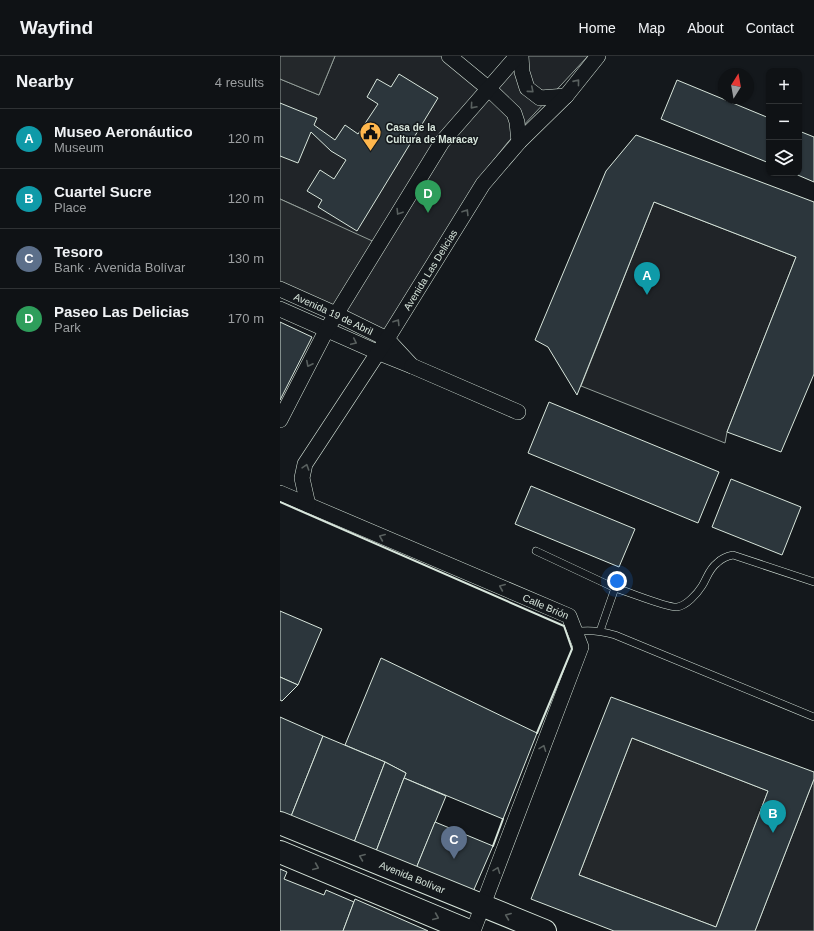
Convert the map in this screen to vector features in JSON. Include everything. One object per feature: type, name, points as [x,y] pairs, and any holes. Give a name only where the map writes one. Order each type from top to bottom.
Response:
[{"type":"main road","name":"Avenida Bolívar","points":[[280,823],[545,931]]},
{"type":"main road","points":[[280,852],[468,931]]},
{"type":"street","points":[[449,56],[489,89],[514,113],[517,122],[519,142]]},
{"type":"street","points":[[280,420],[327,329],[442,142],[517,56]]},
{"type":"street","points":[[521,56],[522,72],[527,88],[540,98],[566,96]]},
{"type":"street","name":"Avenida Las Delicias","points":[[308,505],[302,478],[305,464],[377,352],[387,340],[483,184],[519,142],[566,96],[598,56]]},
{"type":"street","name":"Avenida 19 de Abril","points":[[280,289],[336,314],[387,340],[412,366]]},
{"type":"street","name":"Avenida 19 de Abril","points":[[280,309],[518,412]]},
{"type":"street","name":"Calle Brión","points":[[280,493],[569,616],[580,647],[473,931]]},
{"type":"lane","points":[[536,551],[615,588],[666,605],[677,607],[686,604],[702,587],[709,572],[716,563],[725,557],[733,555],[814,582]]},
{"type":"lane","points":[[600,631],[615,588]]},
{"type":"lane","points":[[575,632],[586,630],[600,631],[630,640],[814,717]]},
{"type":"shaded area","points":[[280,56],[335,56],[319,95],[280,79]]},
{"type":"shaded area","points":[[335,56],[452,56],[488,83],[514,56],[588,56],[508,142],[477,181],[384,338],[336,314],[307,211],[280,199],[280,79],[319,95]]},
{"type":"shaded area","points":[[280,199],[379,244],[336,314],[280,289]]},
{"type":"shaded area","points":[[654,202],[796,257],[727,432],[725,443],[581,386]]},
{"type":"shaded area","points":[[632,738],[768,791],[716,927],[579,875]]},
{"type":"shaded area","points":[[814,779],[814,931],[755,931]]},
{"type":"building","name":"Casa de la Cultura de Maracay","points":[[399,74],[438,98],[357,231],[318,207],[322,200],[307,191],[320,170],[334,179],[346,160],[331,151],[311,132],[298,163],[280,156],[280,103],[317,118],[314,125],[335,140],[345,125],[358,134],[378,104],[367,97],[377,79],[391,87]]},
{"type":"building","points":[[677,80],[718,97],[718,104],[735,104],[766,117],[766,162],[661,119]]},
{"type":"building","points":[[802,132],[814,137],[814,182],[800,176],[802,176]]},
{"type":"building","points":[[636,135],[814,202],[814,374],[781,452],[727,432],[796,257],[654,202],[577,395],[548,347],[535,340],[606,171]]},
{"type":"building","points":[[280,322],[312,337],[280,400]]},
{"type":"building","points":[[549,402],[719,472],[698,523],[528,453]]},
{"type":"building","points":[[731,479],[801,507],[782,555],[712,527]]},
{"type":"building","points":[[531,486],[635,529],[619,567],[515,524]]},
{"type":"building","points":[[280,611],[322,629],[298,685],[280,677]]},
{"type":"building","points":[[381,658],[537,733],[503,819],[404,778],[406,773],[385,762],[345,745]]},
{"type":"building","points":[[280,677],[298,685],[282,701],[280,700]]},
{"type":"building","points":[[611,697],[814,772],[814,779],[755,931],[614,931],[531,899]],"holes":[[[632,738],[768,791],[716,927],[579,875]]]},
{"type":"building","points":[[280,717],[323,736],[290,819],[280,815]]},
{"type":"building","points":[[323,736],[385,762],[353,845],[290,819]]},
{"type":"building","points":[[385,762],[406,773],[375,854],[353,845]]},
{"type":"building","points":[[404,778],[446,796],[415,871],[375,854]]},
{"type":"building","points":[[435,822],[493,846],[472,894],[415,871]]},
{"type":"building","points":[[280,869],[287,872],[284,879],[324,895],[326,890],[354,902],[343,931],[280,931]]},
{"type":"building","points":[[355,899],[426,930],[428,931],[343,931]]},
{"type":"wall","points":[[280,502],[564,626],[572,649],[537,733]]},
{"type":"wall","points":[[493,846],[503,819]]},
{"type":"place","name":"Casa de la Cultura de Maracay","points":[[370,152]]},
{"type":"place","name":"Paseo Las Delicias","points":[[428,213]]},
{"type":"place","name":"Museo Aeronáutico","points":[[647,295]]},
{"type":"place","name":"Cuartel Sucre","points":[[773,833]]},
{"type":"place","name":"Tesoro","points":[[454,859]]}]
